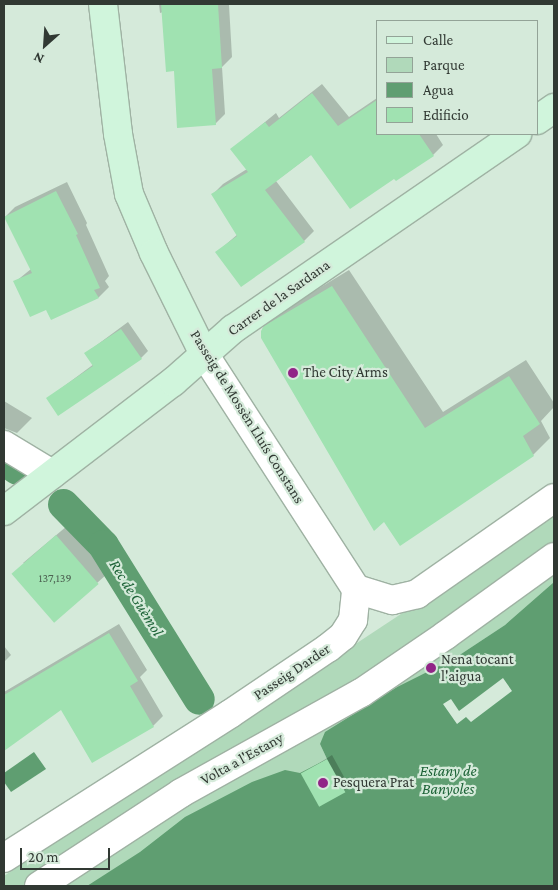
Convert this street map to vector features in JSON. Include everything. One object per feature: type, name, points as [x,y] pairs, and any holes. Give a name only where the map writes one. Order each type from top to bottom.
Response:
[{"type":"main road","name":"Passeig de Mossèn Lluís Constans","points":[[103,4],[118,134],[129,194],[154,254],[204,354]]},
{"type":"main road","points":[[538,119],[554,108]]},
{"type":"main road","name":"Carrer de la Sardana","points":[[4,511],[173,382],[234,329],[516,135]]},
{"type":"street","name":"Passeig de Mossèn Lluís Constans","points":[[204,354],[356,589]]},
{"type":"street","points":[[4,445],[52,474]]},
{"type":"street","points":[[356,589],[392,600],[416,594],[554,498]]},
{"type":"street","name":"Volta a l'Estany","points":[[39,886],[181,793],[361,694],[554,557]]},
{"type":"street","name":"Passeig Darder","points":[[4,858],[230,714],[328,648],[343,636],[353,620],[356,589]]},
{"type":"green space","points":[[554,513],[554,582],[505,625],[455,658],[397,687],[320,744],[327,759],[136,886],[4,886],[4,876]]},
{"type":"water","name":"Estany de Banyoles","points":[[554,582],[554,886],[87,886],[140,852],[185,817],[252,782],[285,770],[300,773],[327,759],[320,744],[325,732],[397,687],[455,658],[505,625]]},
{"type":"water","points":[[34,752],[46,769],[11,792],[4,782],[4,773]]},
{"type":"pier","points":[[503,678],[512,691],[471,722],[466,717],[457,724],[443,704],[451,699],[459,711]]},
{"type":"building","points":[[161,4],[218,4],[222,68],[212,69],[216,125],[177,128],[174,71],[166,72]]},
{"type":"building","points":[[312,93],[338,126],[376,101],[376,135],[420,135],[434,156],[396,181],[394,179],[350,209],[311,155],[265,190],[305,242],[241,287],[215,252],[237,236],[211,194],[248,172],[230,149],[265,122],[269,127]]},
{"type":"building","points":[[56,191],[78,234],[76,235],[100,288],[94,290],[99,298],[51,320],[46,310],[30,317],[13,281],[32,273],[4,217]]},
{"type":"building","points":[[332,286],[425,428],[509,376],[540,424],[523,436],[534,456],[400,546],[384,522],[374,531],[261,338],[261,331],[264,326]]},
{"type":"building","points":[[121,329],[142,359],[58,416],[46,398],[93,366],[84,353]]},
{"type":"building","points":[[56,535],[99,584],[54,623],[11,574]]},
{"type":"building","points":[[109,633],[138,681],[130,686],[154,727],[92,763],[61,710],[4,751],[4,695]]},
{"type":"building","name":"Pesquera Prat","points":[[327,759],[345,792],[319,807],[301,774]]},
{"type":"waterway","name":"Rec de Guèmol","points":[[4,460],[17,469]]},
{"type":"waterway","name":"Rec de Guèmol","points":[[63,504],[103,545],[199,699]]},
{"type":"place","name":"The City Arms","points":[[293,373]]},
{"type":"place","name":"Nena tocant l'aigua","points":[[431,668]]},
{"type":"place","name":"Pesquera Prat","points":[[323,783]]}]
